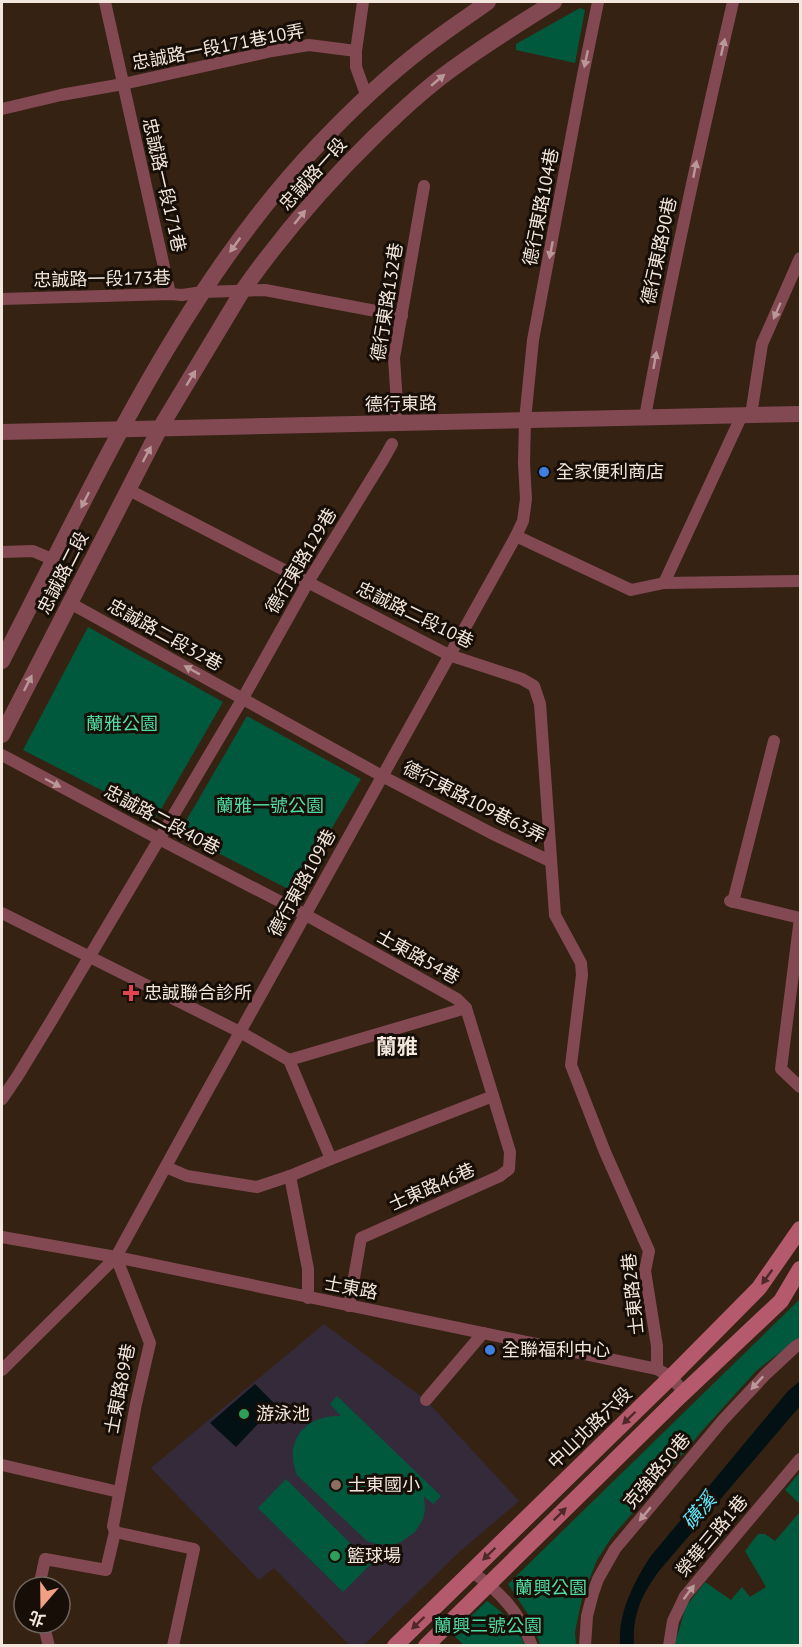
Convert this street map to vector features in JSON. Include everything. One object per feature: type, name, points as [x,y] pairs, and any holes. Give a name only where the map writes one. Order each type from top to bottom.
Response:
[{"type":"main road","name":"中山北路六段","points":[[395,1646],[664,1373],[759,1288],[801,1229]]},
{"type":"main road","points":[[426,1646],[684,1392],[781,1301],[801,1269]]},
{"type":"street","name":"忠誠路一段171巷","points":[[105,2],[170,294]]},
{"type":"street","points":[[363,2],[356,67],[367,97]]},
{"type":"street","name":"忠誠路一段","points":[[121,430],[203,292],[278,190],[318,145],[367,97],[424,48],[488,2]]},
{"type":"street","name":"忠誠路一段","points":[[160,428],[258,269],[305,211],[355,156],[402,110],[450,70],[554,2]]},
{"type":"street","name":"德行東路104巷","points":[[525,420],[533,340],[598,2]]},
{"type":"street","name":"德行東路90巷","points":[[645,417],[696,160],[734,2]]},
{"type":"street","name":"忠誠路一段171巷10弄","points":[[2,109],[61,94],[123,84],[272,51],[309,45],[356,51]]},
{"type":"street","name":"德行東路132巷","points":[[395,424],[397,404],[394,358],[424,186]]},
{"type":"street","points":[[664,583],[746,415],[762,344],[801,258]]},
{"type":"street","name":"忠誠路一段173巷","points":[[2,299],[170,294],[182,296],[203,292],[266,290],[402,316]]},
{"type":"street","name":"德行東路","points":[[2,432],[801,414]]},
{"type":"street","name":"德行東路109巷","points":[[2,1370],[116,1257],[516,536],[522,521],[526,499],[525,420]]},
{"type":"street","name":"忠誠路二段","points":[[2,735],[160,428]]},
{"type":"street","name":"忠誠路二段","points":[[2,661],[121,430]]},
{"type":"street","name":"德行東路129巷","points":[[2,1099],[18,1077],[243,698],[308,582],[392,444]]},
{"type":"street","name":"忠誠路二段10巷","points":[[127,489],[449,655],[534,686],[540,704],[550,861]]},
{"type":"street","points":[[516,536],[631,590],[664,583],[801,581]]},
{"type":"street","points":[[2,552],[33,551],[54,560]]},
{"type":"street","name":"忠誠路二段32巷","points":[[70,603],[382,776]]},
{"type":"street","points":[[774,741],[732,902],[800,918],[781,1069],[801,1087]]},
{"type":"street","name":"忠誠路二段40巷","points":[[2,755],[306,915]]},
{"type":"street","name":"德行東路109巷63弄","points":[[382,776],[550,861]]},
{"type":"street","name":"士東路2巷","points":[[550,861],[555,915],[580,963],[582,975],[571,1065],[649,1251],[645,1271],[657,1346],[664,1373]]},
{"type":"street","points":[[2,913],[240,1032],[289,1060],[331,1159]]},
{"type":"street","name":"士東路54巷","points":[[306,915],[457,999],[466,1008],[494,1096]]},
{"type":"street","points":[[289,1060],[466,1008]]},
{"type":"street","points":[[166,1167],[187,1176],[257,1187],[494,1096]]},
{"type":"street","name":"士東路46巷","points":[[349,1306],[361,1238],[500,1176],[509,1169],[510,1152],[494,1096]]},
{"type":"street","points":[[290,1176],[309,1269],[308,1298]]},
{"type":"street","name":"士東路","points":[[2,1237],[116,1257],[664,1373]]},
{"type":"street","name":"士東路89巷","points":[[42,1575],[45,1559],[106,1570],[115,1532],[113,1526],[135,1404],[150,1343],[116,1257]]},
{"type":"street","points":[[426,1400],[483,1333]]},
{"type":"street","name":"克強路50巷","points":[[585,1646],[587,1616],[593,1593],[615,1549],[723,1420],[766,1374],[801,1344]]},
{"type":"street","points":[[664,1373],[684,1392]]},
{"type":"street","name":"榮華三路1巷","points":[[669,1646],[673,1621],[685,1596],[801,1459]]},
{"type":"street","points":[[2,1465],[119,1492]]},
{"type":"street","points":[[115,1532],[194,1549],[173,1646]]},
{"type":"street","points":[[471,1571],[508,1602],[525,1628],[532,1646]]},
{"type":"shaded area","name":"士東國小","points":[[324,1324],[426,1400],[519,1501],[457,1554],[364,1645],[349,1645],[274,1568],[259,1580],[151,1468]]},
{"type":"green space","points":[[580,8],[585,10],[575,63],[516,50],[516,44]]},
{"type":"green space","name":"蘭雅公園","points":[[88,627],[223,702],[156,818],[23,750]]},
{"type":"green space","name":"蘭雅一號公園","points":[[247,716],[361,779],[294,892],[179,833]]},
{"type":"green space","name":"蘭興公園","points":[[800,1299],[800,1337],[756,1371],[612,1537],[597,1560],[582,1598],[575,1632],[576,1645],[540,1645],[533,1622],[508,1584]]},
{"type":"green space","points":[[337,1396],[441,1496],[433,1504],[424,1496],[423,1519],[415,1532],[401,1542],[393,1545],[367,1541],[297,1475],[293,1463],[296,1441],[308,1425],[317,1420],[341,1416],[330,1404]]},
{"type":"green space","points":[[800,1472],[800,1504],[785,1490]]},
{"type":"green space","points":[[286,1479],[371,1564],[343,1592],[258,1508]]},
{"type":"green space","points":[[800,1504],[800,1645],[676,1646],[686,1606],[705,1582],[731,1600],[742,1587],[750,1597],[766,1587],[745,1551],[758,1534],[765,1534],[775,1541],[799,1513]]},
{"type":"green space","name":"蘭興二號公園","points":[[487,1601],[514,1625],[524,1645],[464,1645],[452,1634]]},
{"type":"water","name":"磺溪","points":[[800,1381],[800,1406],[659,1571],[639,1606],[636,1615],[634,1645],[620,1645],[624,1610],[650,1557],[788,1391]]},
{"type":"water","name":"游泳池","points":[[255,1384],[276,1405],[236,1447],[210,1423]]},
{"type":"place","name":"全家便利商店","points":[[544,472]]},
{"type":"place","name":"忠誠聯合診所","points":[[131,993]]},
{"type":"place","name":"全聯福利中心","points":[[490,1350]]},
{"type":"place","name":"游泳池","points":[[244,1414]]},
{"type":"place","name":"士東國小","points":[[336,1485]]},
{"type":"place","name":"籃球場","points":[[335,1556]]},
{"type":"district","name":"蘭雅","points":[[397,1047]]}]
